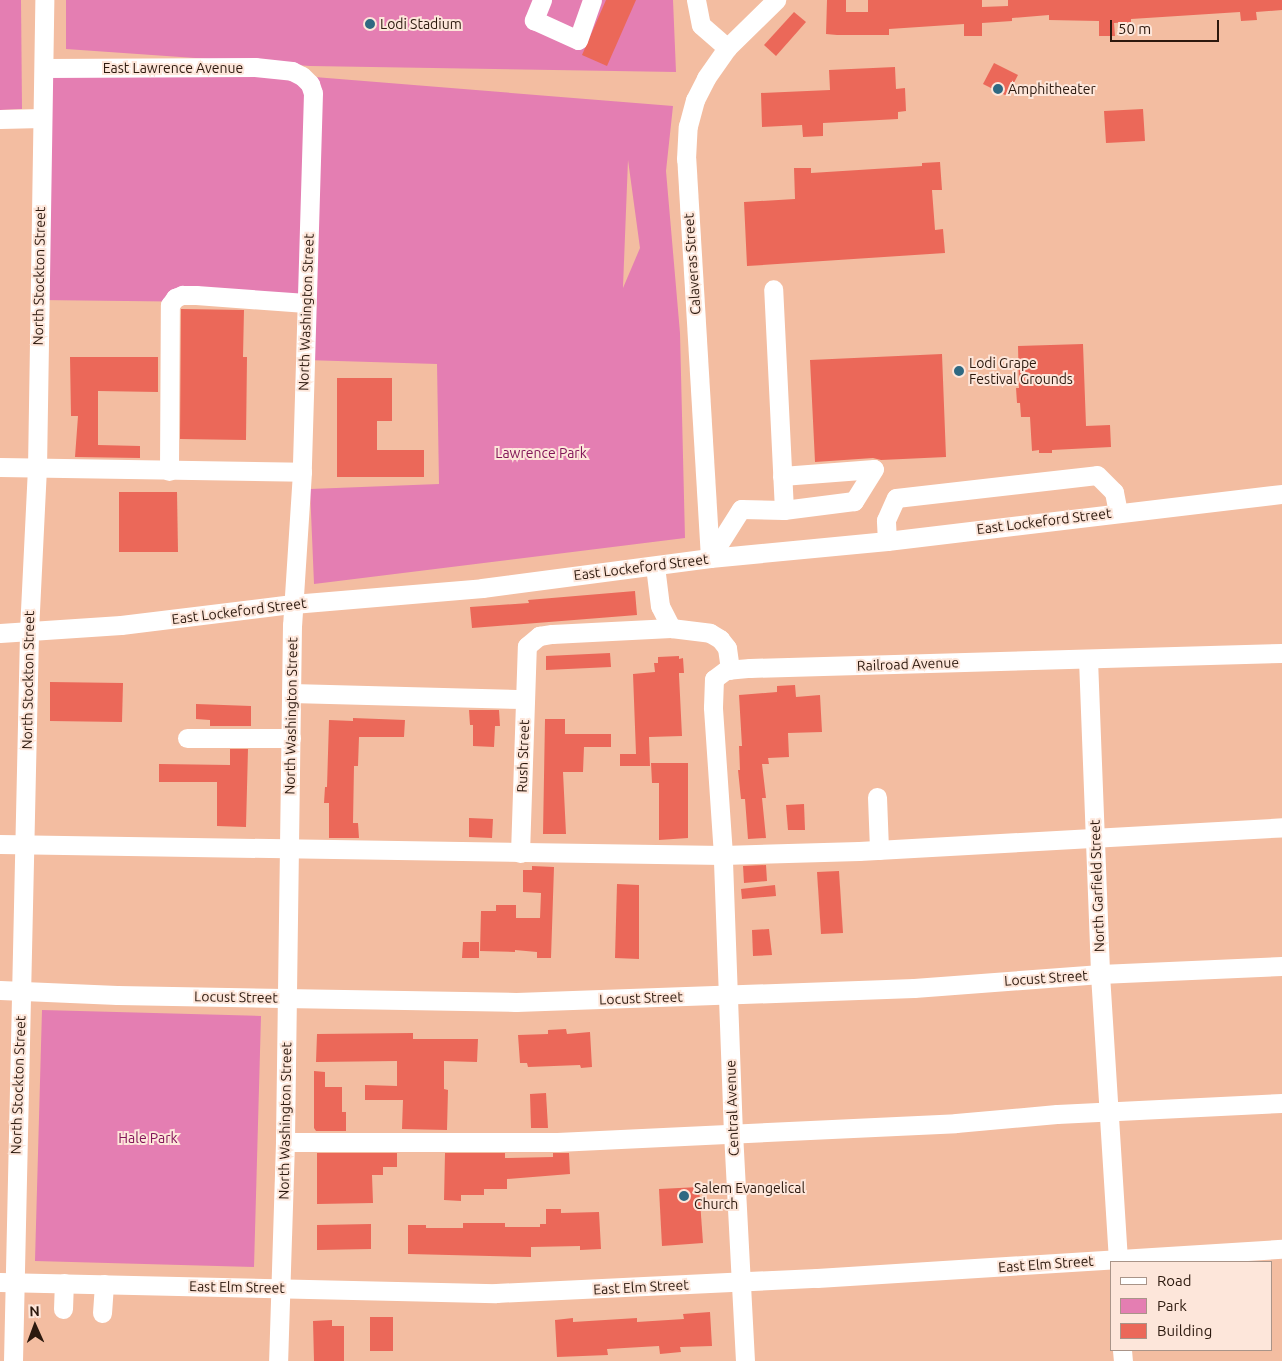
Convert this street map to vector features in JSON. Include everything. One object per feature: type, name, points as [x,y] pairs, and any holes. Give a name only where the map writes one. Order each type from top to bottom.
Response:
[{"type":"street","name":"North Stockton Street","points":[[13,1361],[7,1282],[8,1137],[21,990],[29,631],[37,469],[44,0]]},
{"type":"street","points":[[542,0],[534,20],[578,40],[592,0]]},
{"type":"street","points":[[696,0],[701,26],[728,48]]},
{"type":"street","name":"Calaveras Street","points":[[710,558],[686,159],[688,126],[695,100],[706,78],[728,48],[776,0]]},
{"type":"street","name":"East Lawrence Avenue","points":[[44,68],[255,67],[292,71],[302,76]]},
{"type":"street","name":"North Washington Street","points":[[278,1361],[285,1142],[293,604],[302,472],[313,93],[310,84],[302,76]]},
{"type":"street","points":[[0,119],[42,118]]},
{"type":"street","points":[[773,289],[784,510]]},
{"type":"street","points":[[168,471],[170,305],[175,298],[182,295],[196,295],[306,303]]},
{"type":"street","points":[[0,467],[302,472]]},
{"type":"street","points":[[710,558],[740,510],[784,510],[854,501],[874,469],[782,476]]},
{"type":"street","points":[[887,541],[886,520],[896,498],[1097,475],[1114,492],[1118,512]]},
{"type":"street","name":"East Lockeford Street","points":[[0,633],[121,625],[293,604],[482,588],[710,558],[887,541],[1118,512],[1282,494]]},
{"type":"street","points":[[655,566],[660,606],[671,628],[710,633],[720,638],[727,648],[730,670],[714,679],[713,706],[724,855]]},
{"type":"street","name":"Rush Street","points":[[520,854],[527,646],[539,636],[671,628]]},
{"type":"street","name":"Railroad Avenue","points":[[730,670],[1282,653]]},
{"type":"street","name":"North Garfield Street","points":[[1088,659],[1100,974],[1118,1261]]},
{"type":"street","points":[[291,693],[525,699]]},
{"type":"street","points":[[187,738],[291,738]]},
{"type":"street","points":[[876,797],[878,850]]},
{"type":"street","points":[[0,844],[290,848],[520,854],[724,855],[878,850],[1282,827]]},
{"type":"street","name":"Central Avenue","points":[[724,855],[733,1134],[746,1361]]},
{"type":"street","name":"Locust Street","points":[[0,990],[117,995],[516,1002],[914,988],[1100,974],[1282,966]]},
{"type":"street","points":[[285,1142],[557,1142],[1282,1103]]},
{"type":"street","name":"East Elm Street","points":[[1118,1261],[1282,1249]]},
{"type":"street","name":"East Elm Street","points":[[7,1282],[496,1293],[1110,1261]]},
{"type":"street","points":[[63,1309],[64,1283]]},
{"type":"street","points":[[102,1313],[104,1284]]},
{"type":"green space","points":[[0,0],[21,0],[22,109],[0,110]]},
{"type":"green space","name":"Lodi Stadium","points":[[66,0],[673,0],[676,72],[310,66],[66,49]]},
{"type":"green space","name":"Lawrence Park","points":[[44,68],[302,76],[673,106],[666,171],[680,333],[685,538],[314,584],[310,489],[439,484],[437,364],[305,360],[304,303],[39,300]],"holes":[[[628,160],[640,248],[623,288]]]},
{"type":"green space","name":"Hale Park","points":[[42,1010],[261,1016],[254,1267],[35,1261]]},
{"type":"building","points":[[606,0],[636,0],[607,66],[582,55]]},
{"type":"building","points":[[827,0],[846,0],[846,12],[868,12],[868,0],[982,0],[982,7],[1008,6],[1008,0],[1282,0],[1282,10],[1256,12],[1257,20],[1241,21],[1240,12],[1131,19],[1131,22],[1114,23],[1115,36],[1099,36],[1099,21],[1049,20],[1049,15],[1012,18],[1012,21],[982,23],[982,36],[964,36],[964,24],[889,29],[889,35],[837,35],[826,34]]},
{"type":"building","points":[[794,12],[806,22],[776,56],[764,45]]},
{"type":"building","points":[[994,63],[1018,75],[1007,96],[983,84]]},
{"type":"building","points":[[895,67],[896,89],[905,88],[906,111],[898,112],[898,119],[823,123],[823,136],[803,137],[802,125],[762,127],[761,93],[830,90],[829,70]]},
{"type":"building","points":[[1143,109],[1145,141],[1106,143],[1104,111]]},
{"type":"building","points":[[940,162],[942,190],[932,190],[935,230],[943,229],[945,253],[747,266],[744,202],[795,199],[794,168],[811,168],[811,173],[922,166],[922,163]]},
{"type":"building","points":[[181,309],[244,310],[243,357],[247,357],[246,440],[180,439]]},
{"type":"building","points":[[1083,344],[1086,426],[1110,425],[1111,447],[1052,450],[1052,453],[1039,453],[1039,450],[1032,451],[1030,417],[1021,417],[1020,403],[1017,403],[1016,388],[1019,388],[1018,346]]},
{"type":"building","points":[[942,354],[946,457],[881,460],[873,458],[815,462],[810,360]]},
{"type":"building","points":[[70,357],[158,357],[158,392],[98,391],[98,445],[140,446],[140,458],[75,457],[78,416],[71,416]]},
{"type":"building","points":[[337,378],[392,378],[392,421],[377,421],[377,450],[424,450],[424,477],[337,477]]},
{"type":"building","points":[[119,492],[177,492],[178,552],[119,552]]},
{"type":"building","points":[[635,591],[637,615],[472,628],[470,607],[529,603],[528,600]]},
{"type":"building","points":[[610,653],[611,667],[546,670],[546,656]]},
{"type":"building","points":[[679,656],[679,659],[683,658],[684,673],[679,673],[682,736],[649,737],[650,766],[620,766],[620,754],[636,754],[633,674],[655,672],[654,663],[658,663],[658,657]]},
{"type":"building","points":[[50,682],[123,683],[122,722],[50,721]]},
{"type":"building","points":[[795,685],[796,697],[820,695],[822,732],[788,733],[789,757],[768,758],[769,764],[762,764],[766,798],[762,798],[766,838],[748,839],[745,799],[741,799],[738,770],[740,770],[739,746],[742,746],[739,695],[777,692],[777,686]]},
{"type":"building","points":[[196,704],[251,706],[251,726],[210,726],[210,720],[196,719]]},
{"type":"building","points":[[469,710],[499,710],[500,726],[495,726],[494,747],[473,746],[473,725],[470,725]]},
{"type":"building","points":[[353,718],[405,720],[404,737],[359,737],[358,766],[354,766],[353,823],[358,823],[359,838],[329,838],[329,803],[324,803],[325,787],[327,787],[329,720],[353,721]]},
{"type":"building","points":[[545,719],[565,719],[565,734],[611,734],[611,747],[584,747],[583,772],[563,772],[566,834],[543,834]]},
{"type":"building","points":[[230,749],[248,749],[246,827],[217,826],[217,782],[159,782],[159,764],[230,765]]},
{"type":"building","points":[[651,763],[688,763],[688,838],[659,840],[659,783],[652,783]]},
{"type":"building","points":[[804,804],[805,830],[788,830],[786,805]]},
{"type":"building","points":[[469,818],[493,819],[492,838],[469,837]]},
{"type":"building","points":[[766,865],[767,881],[744,883],[743,866]]},
{"type":"building","points":[[532,866],[554,867],[551,958],[537,958],[537,952],[515,950],[515,952],[480,951],[481,911],[496,911],[496,905],[516,905],[516,918],[540,918],[541,893],[523,892],[523,870],[532,870]]},
{"type":"building","points":[[839,871],[843,933],[821,934],[817,872]]},
{"type":"building","points":[[617,884],[639,885],[639,959],[615,958]]},
{"type":"building","points":[[775,885],[776,896],[742,899],[741,889]]},
{"type":"building","points":[[769,929],[772,955],[753,956],[752,930]]},
{"type":"building","points":[[463,942],[479,942],[479,958],[462,958]]},
{"type":"building","points":[[566,1029],[567,1034],[590,1032],[592,1067],[581,1068],[580,1065],[528,1067],[527,1063],[520,1063],[518,1035],[548,1034],[548,1030]]},
{"type":"building","points":[[413,1033],[413,1039],[478,1039],[477,1062],[444,1061],[444,1089],[448,1090],[447,1130],[402,1129],[403,1100],[365,1100],[365,1085],[397,1086],[397,1061],[316,1062],[317,1034]]},
{"type":"building","points":[[314,1071],[325,1072],[325,1087],[342,1087],[342,1112],[346,1112],[346,1131],[316,1131],[314,1128]]},
{"type":"building","points":[[546,1093],[548,1128],[531,1128],[530,1094]]},
{"type":"building","points":[[317,1153],[397,1153],[397,1167],[383,1167],[383,1175],[372,1175],[373,1203],[317,1204]]},
{"type":"building","points":[[445,1153],[505,1153],[505,1158],[553,1157],[553,1153],[569,1153],[570,1174],[507,1179],[507,1189],[484,1189],[484,1195],[461,1195],[461,1201],[444,1200]]},
{"type":"building","points":[[699,1187],[703,1243],[662,1246],[659,1189]]},
{"type":"building","points":[[546,1209],[561,1209],[561,1213],[599,1212],[601,1249],[580,1250],[580,1246],[531,1247],[531,1257],[408,1254],[408,1225],[426,1225],[426,1228],[463,1228],[463,1223],[505,1223],[505,1227],[540,1227],[540,1224],[546,1224]]},
{"type":"building","points":[[371,1224],[371,1249],[317,1250],[317,1225]]},
{"type":"building","points":[[710,1312],[712,1346],[680,1347],[681,1352],[660,1354],[659,1346],[607,1349],[608,1355],[557,1357],[555,1320],[573,1318],[573,1322],[637,1318],[637,1322],[684,1319],[683,1314]]},
{"type":"building","points":[[370,1317],[393,1317],[393,1351],[370,1351]]},
{"type":"building","points":[[332,1320],[332,1326],[344,1326],[344,1361],[314,1361],[313,1321]]},
{"type":"place","name":"Lodi Stadium","points":[[370,24]]},
{"type":"place","name":"Amphitheater","points":[[998,89]]},
{"type":"place","name":"Lodi Grape Festival Grounds","points":[[959,371]]},
{"type":"place","name":"Salem Evangelical Church","points":[[684,1196]]}]
